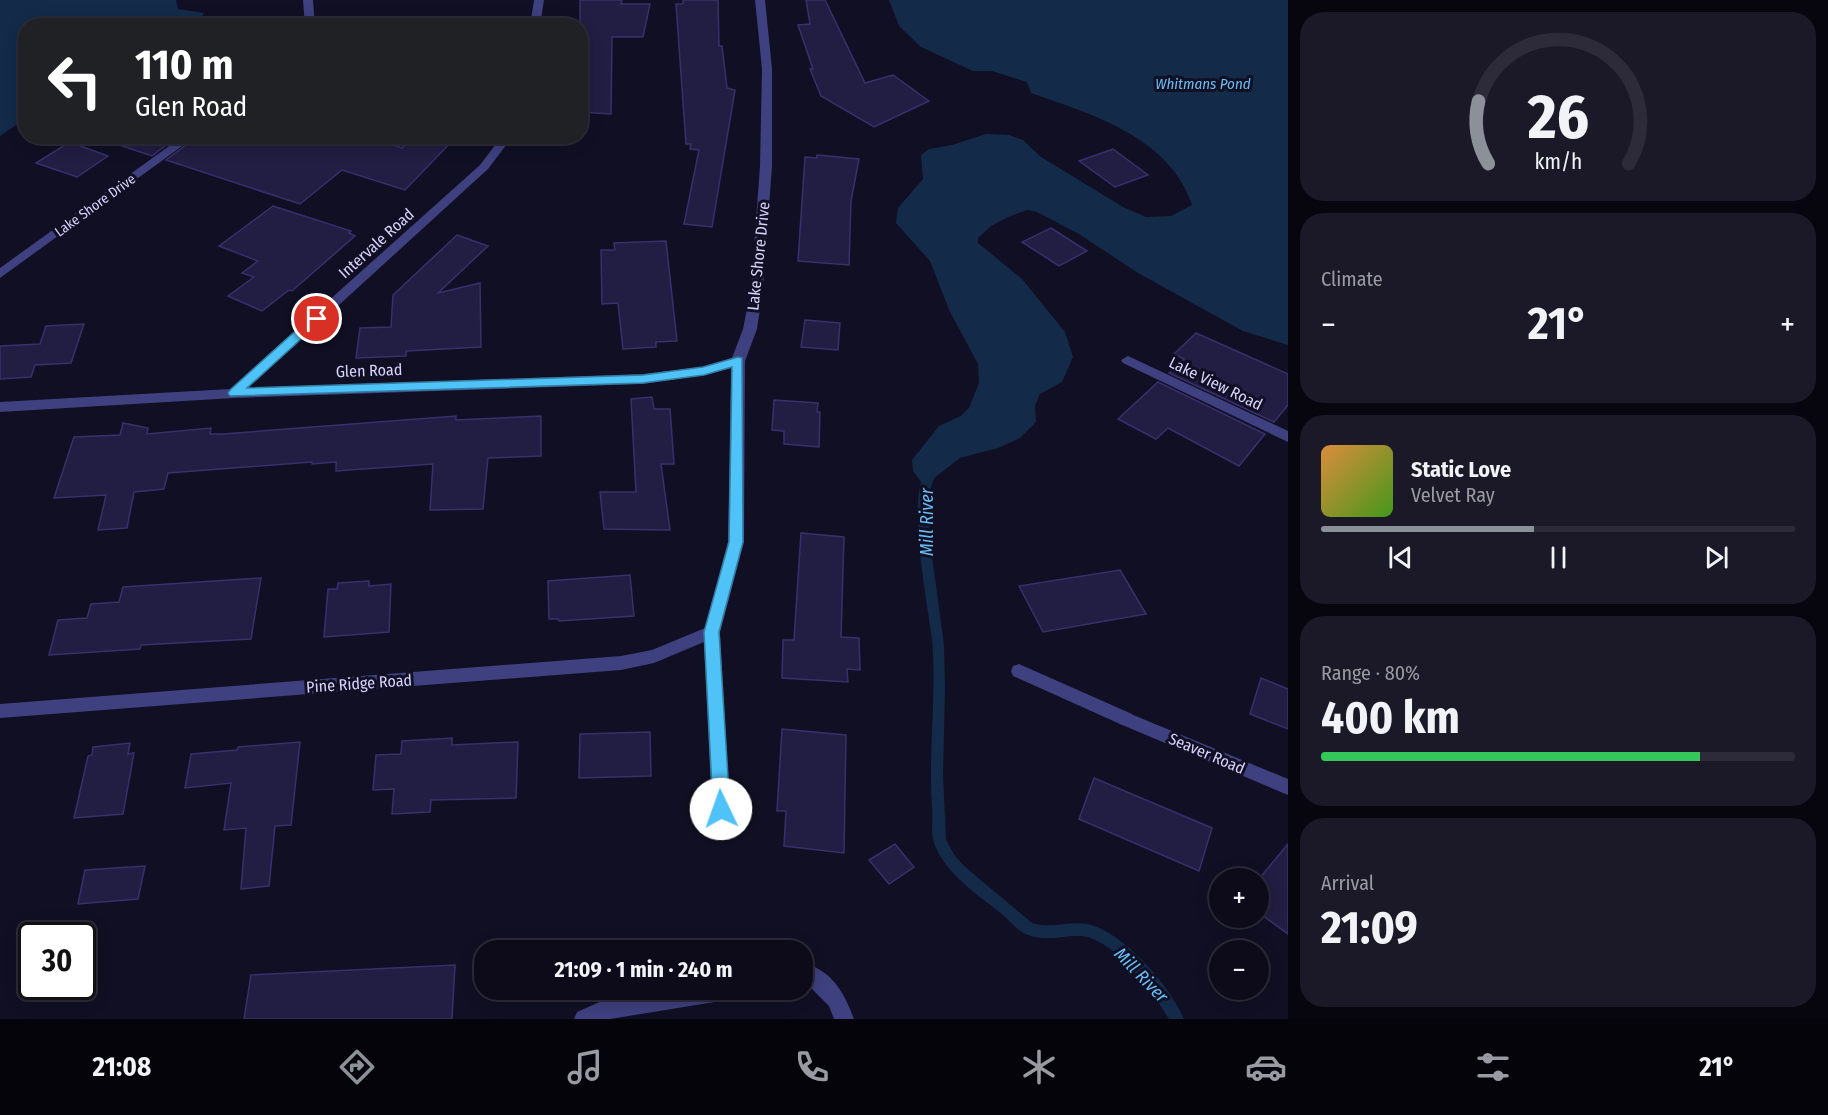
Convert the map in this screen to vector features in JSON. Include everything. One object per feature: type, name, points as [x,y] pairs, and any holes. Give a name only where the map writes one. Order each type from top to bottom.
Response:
[{"type":"street","points":[[308,0],[309,18]]},
{"type":"street","points":[[536,18],[539,0]]},
{"type":"street","name":"Lake Shore Drive","points":[[723,831],[712,632],[736,542],[738,361],[750,329],[757,289],[766,166],[767,69],[760,0]]},
{"type":"street","name":"Lake Shore Drive","points":[[0,274],[180,144]]},
{"type":"street","name":"Intervale Road","points":[[234,393],[484,167],[502,144]]},
{"type":"street","name":"Lake View Road","points":[[1128,360],[1288,437]]},
{"type":"street","name":"Glen Road","points":[[0,408],[234,393],[643,379],[704,371],[738,361]]},
{"type":"street","name":"Pine Ridge Road","points":[[0,711],[621,663],[654,656],[712,632]]},
{"type":"street","name":"Seaver Road","points":[[1019,671],[1288,788]]},
{"type":"street","points":[[813,977],[837,1000],[844,1019]]},
{"type":"street","points":[[584,1019],[604,1010],[666,1000]]},
{"type":"water","points":[[0,0],[176,0],[178,9],[204,13],[201,18],[18,18],[18,124],[0,136]]},
{"type":"water","name":"Whitmans Pond","points":[[889,0],[1288,0],[1288,345],[1243,331],[1138,273],[1079,234],[1037,212],[1027,210],[1008,217],[991,226],[978,238],[978,243],[1022,279],[1065,332],[1073,357],[1062,382],[1040,394],[1035,406],[1036,422],[1020,438],[998,448],[960,458],[924,486],[913,471],[912,460],[939,426],[961,416],[969,408],[979,383],[978,364],[950,312],[930,261],[896,223],[898,208],[923,179],[921,155],[929,149],[952,145],[986,134],[1009,135],[1023,140],[1041,157],[1123,207],[1146,217],[1171,216],[1192,205],[1181,182],[1166,162],[1147,145],[1103,120],[1031,93],[1027,82],[992,71],[973,71],[921,47],[899,26]]},
{"type":"building","points":[[580,0],[622,0],[621,4],[650,4],[643,37],[612,37],[611,114],[588,113],[588,18],[580,18]]},
{"type":"building","points":[[683,0],[718,0],[719,46],[722,46],[727,88],[735,90],[712,227],[684,224],[699,150],[690,149],[691,144],[686,144],[676,4],[683,4]]},
{"type":"building","points":[[806,0],[825,0],[865,83],[893,75],[929,101],[874,127],[821,96],[810,69],[813,69],[798,25],[810,24]]},
{"type":"building","points":[[66,144],[75,144],[108,156],[77,177],[36,163]]},
{"type":"building","points":[[116,144],[168,144],[152,156]]},
{"type":"building","points":[[187,144],[390,144],[402,148],[406,144],[449,144],[405,190],[342,170],[300,204],[166,160]]},
{"type":"building","points":[[1113,149],[1148,175],[1115,187],[1079,161]]},
{"type":"building","points":[[817,155],[859,159],[851,201],[849,265],[798,261],[805,157],[817,158]]},
{"type":"building","points":[[273,206],[351,231],[349,233],[355,236],[292,291],[289,290],[262,311],[228,296],[254,277],[242,273],[258,261],[219,246]]},
{"type":"building","points":[[1051,228],[1087,251],[1059,266],[1022,242]]},
{"type":"building","points":[[457,235],[488,246],[438,293],[480,283],[481,347],[406,351],[406,356],[356,358],[360,328],[391,327],[393,295]]},
{"type":"building","points":[[666,241],[677,341],[656,342],[656,347],[623,349],[618,303],[602,304],[601,250],[615,250],[614,243]]},
{"type":"building","points":[[805,320],[840,323],[838,350],[801,347]]},
{"type":"building","points":[[84,324],[71,363],[35,365],[31,377],[0,379],[0,346],[40,344],[46,326]]},
{"type":"building","points":[[1196,333],[1288,374],[1288,405],[1274,422],[1169,373],[1184,359],[1174,354]]},
{"type":"building","points":[[1158,382],[1265,434],[1239,466],[1168,428],[1156,439],[1118,419]]},
{"type":"building","points":[[652,397],[654,409],[670,409],[674,464],[661,464],[670,530],[604,529],[600,492],[636,492],[631,399]]},
{"type":"building","points":[[774,400],[818,403],[819,447],[784,444],[784,431],[772,430]]},
{"type":"building","points":[[456,416],[456,420],[541,416],[541,456],[488,458],[483,509],[430,510],[433,464],[336,471],[336,462],[312,464],[312,462],[168,473],[164,489],[134,492],[127,528],[98,530],[106,495],[54,498],[74,437],[120,435],[123,423],[148,428],[147,434],[211,428],[210,434],[223,434]]},
{"type":"building","points":[[801,533],[844,537],[841,637],[859,638],[860,670],[847,669],[848,682],[782,678],[783,640],[794,640]]},
{"type":"building","points":[[1120,570],[1146,614],[1043,632],[1019,586]]},
{"type":"building","points":[[630,575],[634,616],[559,621],[549,619],[548,581]]},
{"type":"building","points":[[261,578],[251,639],[141,645],[140,649],[49,655],[58,620],[87,618],[91,604],[119,602],[123,587]]},
{"type":"building","points":[[369,581],[369,586],[391,584],[389,632],[324,637],[328,589],[337,589],[338,583]]},
{"type":"building","points":[[1261,678],[1288,689],[1288,729],[1250,714]]},
{"type":"building","points":[[782,729],[846,735],[844,853],[784,846],[786,811],[777,811]]},
{"type":"building","points":[[650,732],[651,776],[579,778],[580,734]]},
{"type":"building","points":[[452,738],[452,745],[518,742],[516,798],[431,800],[430,812],[392,814],[394,789],[373,790],[376,755],[401,754],[402,741]]},
{"type":"building","points":[[300,742],[291,825],[275,826],[269,886],[241,889],[246,828],[224,830],[231,783],[185,788],[191,754],[237,750],[238,747]]},
{"type":"building","points":[[130,743],[128,754],[134,753],[123,814],[74,818],[88,756],[92,755],[93,747]]},
{"type":"building","points":[[1094,778],[1212,828],[1199,871],[1079,819]]},
{"type":"building","points":[[895,844],[914,867],[889,884],[869,860]]},
{"type":"building","points":[[1288,844],[1288,934],[1269,920],[1268,868]]},
{"type":"building","points":[[145,866],[138,899],[78,904],[85,870]]},
{"type":"building","points":[[455,965],[452,1019],[244,1019],[251,975]]},
{"type":"waterway","name":"Mill River","points":[[930,474],[925,491],[923,534],[938,645],[937,796],[940,840],[944,850],[969,880],[1027,928],[1044,932],[1085,930],[1104,937],[1128,957],[1152,983],[1177,1019]]},
{"type":"route","points":[[317,319],[234,393],[643,379],[704,371],[738,361],[736,542],[712,632],[721,809]]}]
